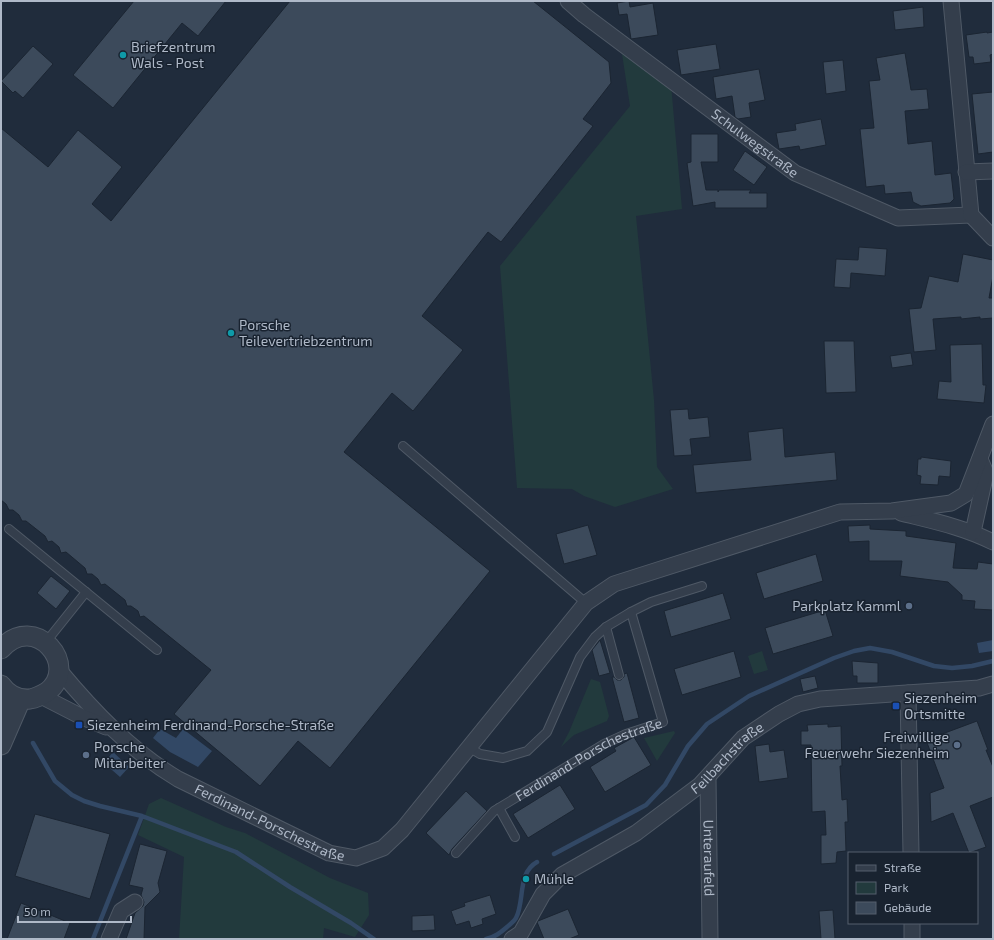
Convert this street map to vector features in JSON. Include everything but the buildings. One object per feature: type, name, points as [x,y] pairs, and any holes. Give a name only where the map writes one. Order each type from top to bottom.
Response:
[{"type":"street","name":"Schulwegstraße","points":[[568,1],[584,15],[795,173],[898,218],[970,215]]},
{"type":"street","points":[[951,1],[970,215],[993,238]]},
{"type":"street","points":[[966,172],[993,171]]},
{"type":"street","points":[[892,510],[951,503],[966,494],[993,424]]},
{"type":"street","points":[[973,532],[986,474],[980,459]]},
{"type":"street","points":[[892,510],[956,526],[973,532],[993,542]]},
{"type":"street","name":"Ferdinand-Porschestraße","points":[[58,670],[90,707],[139,753],[158,767],[178,779],[329,854],[356,858],[383,848],[402,830],[586,603],[614,584],[840,512],[892,510]]},
{"type":"street","points":[[2,686],[14,696],[31,699],[41,696],[50,689],[56,680],[58,670],[58,659],[46,642],[36,637],[25,636],[6,640]]},
{"type":"street","name":"Feilbachstraße","points":[[512,939],[521,933],[543,894],[562,875],[636,833],[700,785],[743,738],[779,714],[798,704],[820,699],[979,688],[993,684]]},
{"type":"street","points":[[1,716],[2,686]]},
{"type":"street","points":[[908,693],[911,852]]},
{"type":"street","name":"Ferdinand-Porschestraße","points":[[41,696],[82,717],[114,730]]},
{"type":"street","points":[[1,745],[20,698]]},
{"type":"street","name":"Unteraufeld","points":[[708,776],[710,939]]},
{"type":"street","points":[[109,939],[121,912],[135,902]]},
{"type":"street","points":[[912,924],[912,939]]},
{"type":"lane","points":[[403,446],[586,603]]},
{"type":"lane","points":[[8,529],[157,650]]},
{"type":"lane","points":[[468,747],[480,754],[503,758],[527,751],[547,732],[580,657],[595,637],[606,627],[650,602],[702,586]]},
{"type":"lane","points":[[46,642],[86,592]]},
{"type":"lane","name":"Ferdinand-Porschestraße","points":[[516,837],[497,810],[604,744],[626,734],[664,722],[630,612]]},
{"type":"lane","points":[[606,627],[619,675]]},
{"type":"lane","points":[[456,853],[497,810]]},
{"type":"green space","points":[[622,54],[670,73],[682,209],[636,216],[654,400],[657,467],[673,489],[615,507],[584,496],[572,489],[517,488],[500,266],[630,106]]},
{"type":"green space","points":[[762,651],[768,670],[754,674],[748,656]]},
{"type":"green space","points":[[591,679],[600,682],[609,716],[607,721],[574,735],[561,747],[569,732]]},
{"type":"green space","points":[[674,731],[675,733],[657,761],[644,738]]},
{"type":"green space","points":[[161,798],[226,827],[245,833],[330,878],[368,893],[369,915],[355,937],[324,928],[323,939],[179,939],[184,857],[138,835],[149,804]]},
{"type":"water","points":[[993,640],[993,651],[979,653],[977,643]]},
{"type":"water","points":[[160,729],[176,738],[183,729],[212,751],[198,767],[170,752],[153,738]]},
{"type":"water","points":[[113,752],[129,767],[120,777],[104,763]]},
{"type":"waterway","points":[[554,854],[646,805],[665,785],[688,746],[707,724],[749,696],[834,658],[854,651],[870,648],[892,652],[934,666],[952,668],[972,666],[993,661]]},
{"type":"waterway","points":[[33,743],[55,781],[72,795],[100,806],[142,816],[236,852],[290,887],[351,923],[374,939]]},
{"type":"waterway","points":[[93,939],[142,816]]},
{"type":"waterway","points":[[486,939],[500,933],[515,919],[519,911],[524,880],[531,867],[537,862]]},
{"type":"place","name":"Briefzentrum Wals - Post","points":[[123,55]]},
{"type":"place","name":"Porsche Teilevertriebzentrum","points":[[231,333]]},
{"type":"place","name":"Parkplatz Kamml","points":[[909,606]]},
{"type":"place","name":"Siezenheim Ortsmitte","points":[[896,706]]},
{"type":"place","name":"Siezenheim Ferdinand-Porsche-Straße","points":[[79,725]]},
{"type":"place","name":"Freiwillige Feuerwehr Siezenheim","points":[[957,745]]},
{"type":"place","name":"Porsche Mitarbeiter","points":[[86,755]]},
{"type":"place","name":"Mühle","points":[[526,879]]}]
